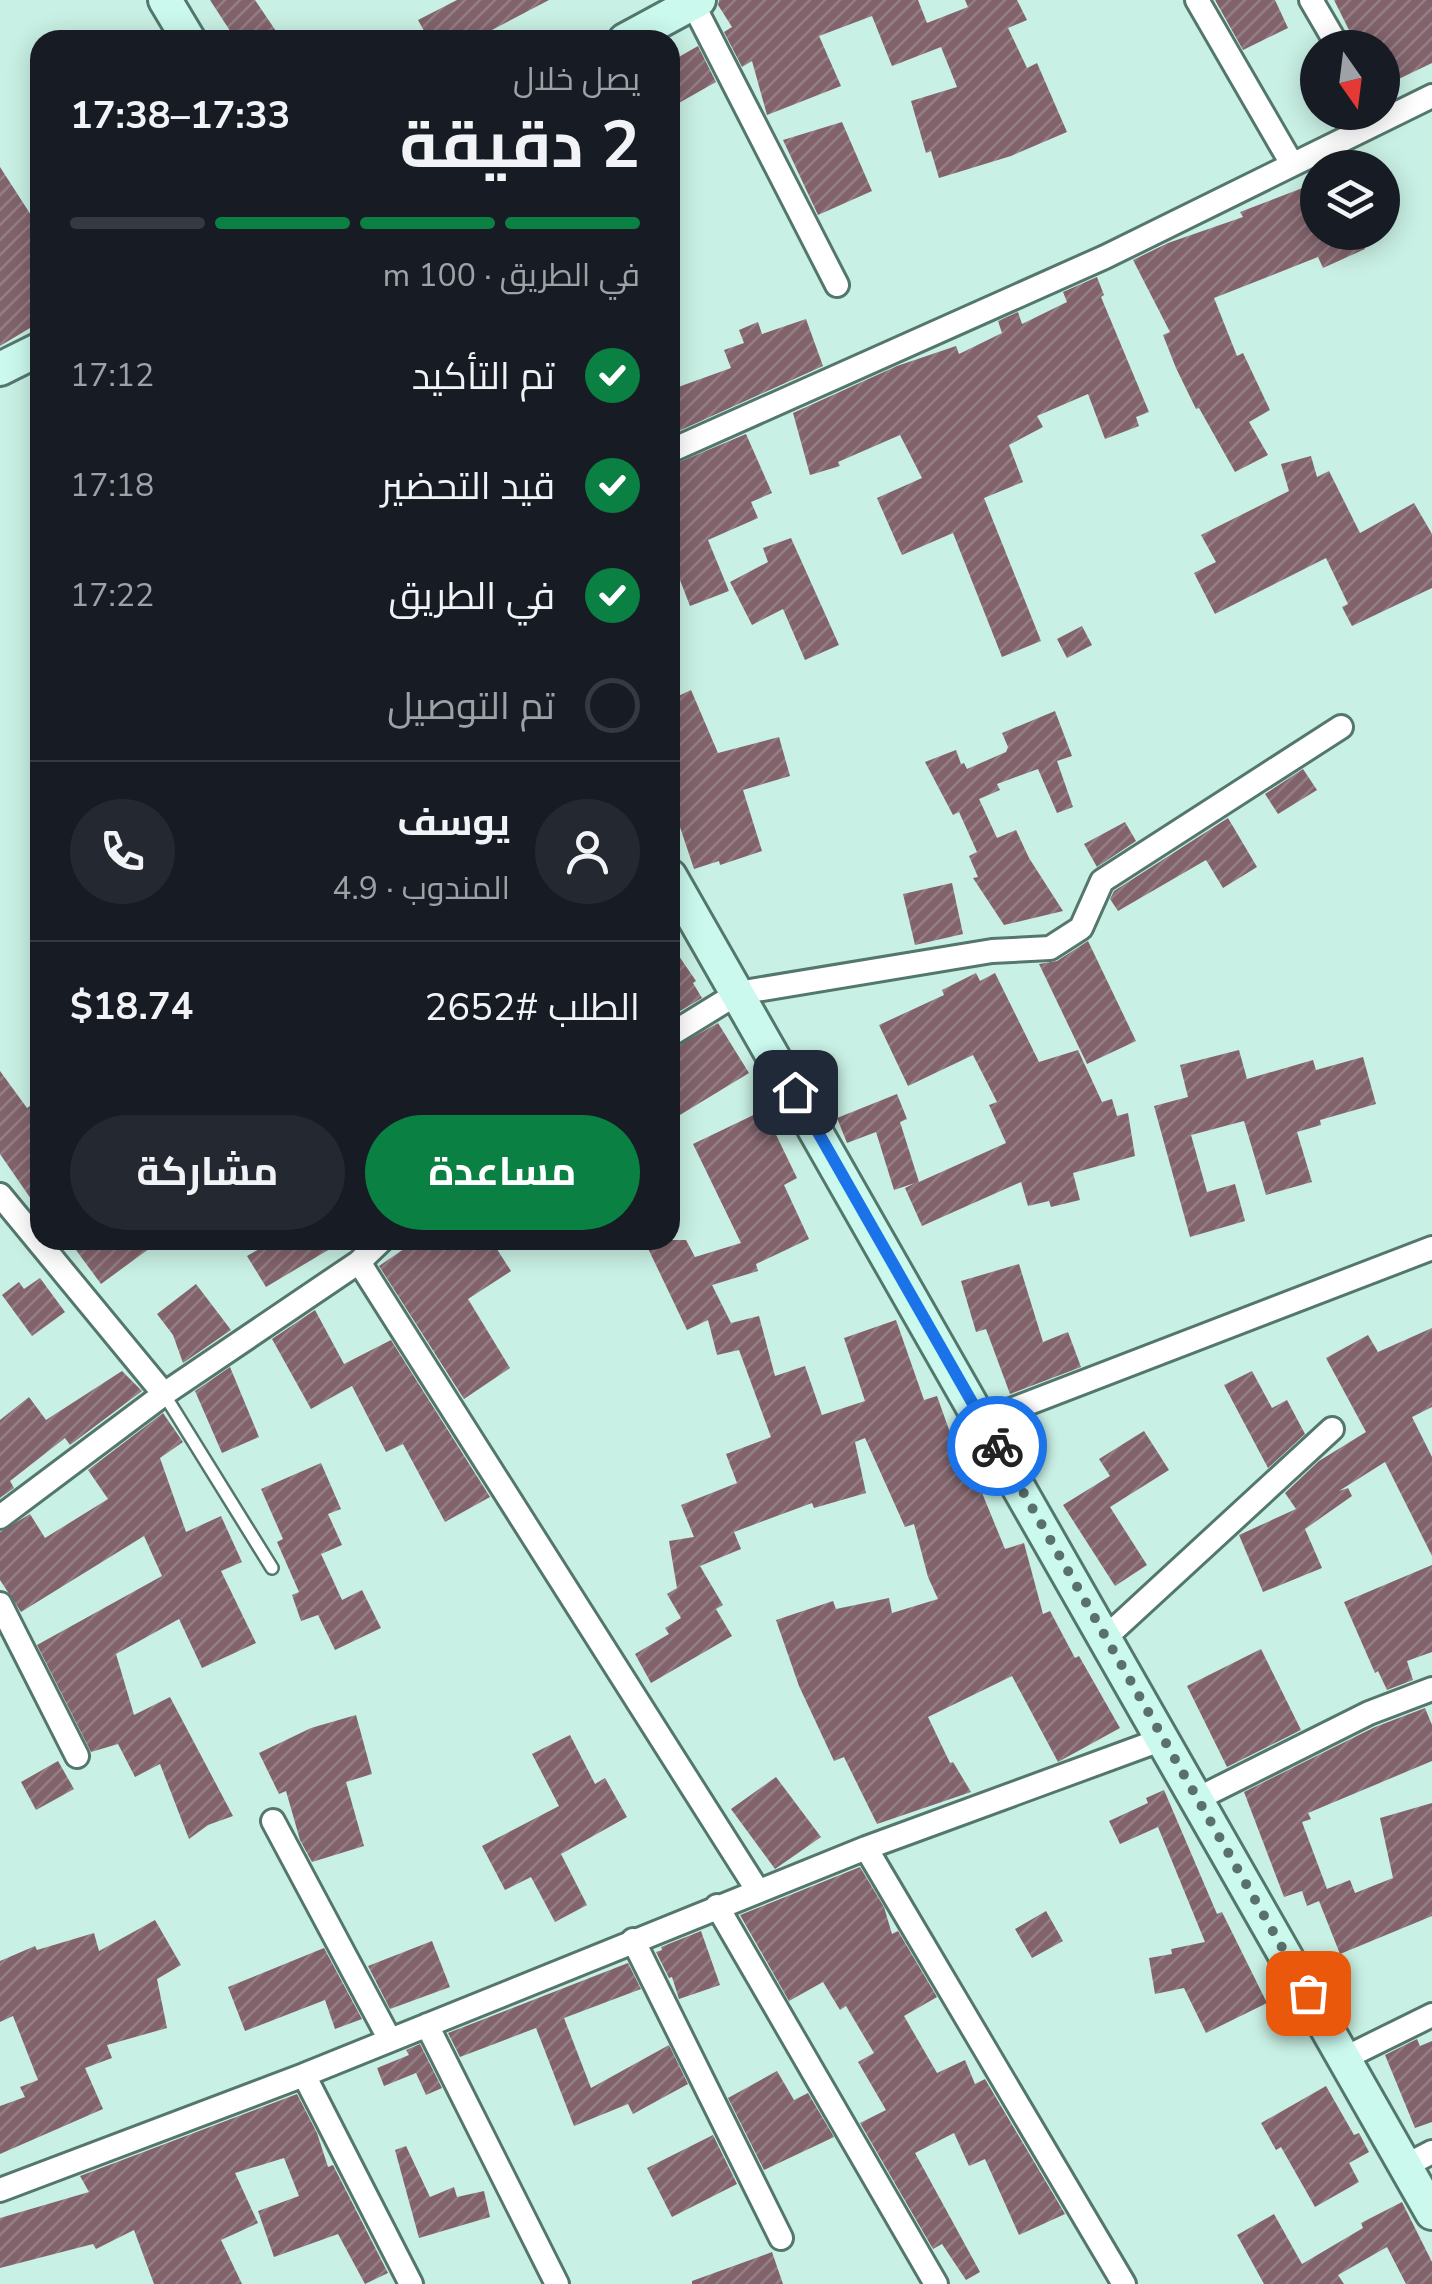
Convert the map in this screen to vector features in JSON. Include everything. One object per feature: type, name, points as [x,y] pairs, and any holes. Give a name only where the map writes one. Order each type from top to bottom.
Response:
[{"type":"street","points":[[166,0],[182,30]]},
{"type":"street","points":[[1198,0],[1292,164]]},
{"type":"street","points":[[1310,0],[1328,30]]},
{"type":"street","points":[[644,30],[696,2],[836,286]]},
{"type":"street","points":[[1400,108],[1432,96]]},
{"type":"street","points":[[680,447],[1106,257],[1354,130]]},
{"type":"street","points":[[0,369],[30,354]]},
{"type":"street","points":[[680,1029],[738,993],[992,951],[1050,948],[1081,928],[1102,881],[1341,727]]},
{"type":"street","points":[[680,893],[1345,2058],[1418,2159],[1432,2213]]},
{"type":"street","points":[[0,1195],[30,1231]]},
{"type":"street","points":[[982,1421],[1432,1248]]},
{"type":"street","points":[[45,1250],[164,1394]]},
{"type":"street","points":[[0,1517],[164,1394],[372,1250]]},
{"type":"street","points":[[359,1262],[758,1891]]},
{"type":"street","points":[[1105,1638],[1332,1430]]},
{"type":"street","points":[[0,1604],[77,1756]]},
{"type":"street","points":[[1197,1799],[1369,1713],[1432,1689]]},
{"type":"street","points":[[0,2190],[304,2075],[866,1848],[1163,1739]]},
{"type":"street","points":[[273,1820],[390,2040]]},
{"type":"street","points":[[866,1848],[1124,2284]]},
{"type":"street","points":[[717,1906],[936,2284]]},
{"type":"street","points":[[634,1940],[781,2238]]},
{"type":"street","points":[[1345,2058],[1432,2015]]},
{"type":"street","points":[[427,2025],[557,2284]]},
{"type":"street","points":[[304,2075],[411,2284]]},
{"type":"lane","points":[[164,1394],[272,1568]]},
{"type":"building","points":[[210,0],[255,0],[275,30],[230,30]]},
{"type":"building","points":[[457,0],[549,0],[492,30],[424,30],[418,20]]},
{"type":"building","points":[[719,0],[918,0],[927,23],[968,7],[965,0],[1017,0],[1027,20],[1008,28],[1027,68],[1037,63],[1067,132],[1011,156],[939,178],[931,151],[926,153],[911,101],[957,87],[941,47],[892,66],[872,16],[819,36],[841,86],[767,115],[752,61],[742,67],[724,32],[732,27],[718,5]]},
{"type":"building","points":[[1215,0],[1275,0],[1288,28],[1243,50]]},
{"type":"building","points":[[1334,0],[1432,0],[1432,63],[1400,78],[1400,30],[1349,30]]},
{"type":"building","points":[[698,46],[716,82],[680,102],[680,56]]},
{"type":"building","points":[[842,122],[872,191],[818,215],[783,140]]},
{"type":"building","points":[[0,167],[30,214],[30,328],[0,346]]},
{"type":"building","points":[[1300,189],[1300,250],[1363,250],[1323,268],[1318,257],[1214,298],[1237,356],[1243,353],[1270,410],[1249,422],[1268,455],[1235,472],[1176,368],[1163,335],[1170,332],[1133,260],[1168,243],[1243,217],[1240,212]]},
{"type":"building","points":[[1097,277],[1104,295],[1101,297],[1149,412],[1136,417],[1139,426],[1105,439],[1088,394],[1037,416],[1043,427],[1009,445],[1023,482],[984,498],[1041,641],[1002,657],[953,533],[902,555],[877,498],[922,478],[900,435],[838,462],[840,466],[810,475],[793,413],[897,366],[956,346],[959,354],[1002,333],[998,321],[1018,312],[1022,324],[1067,302],[1063,292]]},
{"type":"building","points":[[806,319],[823,366],[680,430],[680,386],[731,368],[724,350],[744,343],[739,330],[758,322],[762,334]]},
{"type":"building","points":[[746,434],[772,493],[751,502],[758,518],[708,540],[729,591],[690,606],[680,580],[680,462]]},
{"type":"building","points":[[1311,456],[1317,477],[1329,471],[1360,533],[1414,503],[1432,534],[1432,588],[1352,626],[1342,607],[1348,604],[1326,558],[1215,614],[1194,573],[1216,562],[1201,535],[1289,491],[1281,464]]},
{"type":"building","points":[[791,538],[839,645],[805,660],[783,609],[752,625],[730,582],[768,562],[763,548]]},
{"type":"building","points":[[1082,626],[1092,645],[1067,658],[1057,639]]},
{"type":"building","points":[[691,690],[718,753],[779,737],[790,776],[743,790],[762,851],[694,869],[680,827],[680,695]]},
{"type":"building","points":[[1055,711],[1072,756],[1057,761],[1073,807],[1057,813],[1038,769],[997,784],[1000,790],[979,799],[997,838],[1016,830],[1063,911],[1004,925],[973,878],[978,877],[969,856],[977,852],[959,812],[953,815],[925,762],[956,750],[967,769],[1006,752],[1002,733]]},
{"type":"building","points":[[1303,769],[1317,790],[1278,814],[1265,794]]},
{"type":"building","points":[[1228,818],[1257,867],[1223,888],[1206,860],[1118,911],[1110,899],[1114,891]]},
{"type":"building","points":[[1125,822],[1136,841],[1097,867],[1084,844]]},
{"type":"building","points":[[952,883],[963,934],[915,945],[903,894]]},
{"type":"building","points":[[1088,941],[1136,1041],[1087,1064],[1039,964],[1057,961]]},
{"type":"building","points":[[680,958],[696,981],[693,983],[702,998],[680,1011]]},
{"type":"building","points":[[976,973],[980,981],[995,973],[1039,1062],[1078,1050],[1102,1102],[1112,1099],[1117,1116],[1128,1113],[1135,1156],[1073,1173],[1080,1200],[1051,1207],[1049,1201],[1028,1206],[1021,1182],[922,1226],[905,1188],[915,1183],[894,1190],[876,1132],[847,1143],[837,1118],[897,1094],[907,1119],[900,1122],[919,1182],[1006,1143],[989,1105],[997,1102],[973,1055],[908,1086],[879,1025],[944,995],[942,990]]},
{"type":"building","points":[[718,1023],[749,1073],[680,1115],[680,1044]]},
{"type":"building","points":[[1239,1050],[1247,1079],[1313,1060],[1316,1070],[1363,1057],[1376,1104],[1320,1120],[1321,1125],[1297,1132],[1312,1182],[1266,1195],[1244,1121],[1191,1135],[1207,1192],[1235,1184],[1245,1221],[1190,1237],[1154,1106],[1188,1097],[1180,1065]]},
{"type":"building","points":[[0,1071],[27,1108],[30,1106],[30,1198],[0,1154]]},
{"type":"building","points":[[764,1110],[797,1178],[784,1185],[809,1239],[756,1264],[758,1271],[712,1285],[731,1323],[759,1316],[775,1376],[805,1366],[822,1415],[865,1401],[844,1338],[896,1320],[924,1400],[937,1396],[963,1469],[971,1466],[1005,1549],[1024,1543],[1043,1614],[1050,1611],[1120,1728],[1058,1762],[1012,1676],[928,1717],[950,1763],[953,1762],[971,1792],[877,1824],[844,1757],[834,1761],[799,1686],[776,1620],[833,1601],[836,1609],[889,1598],[892,1613],[938,1599],[914,1524],[905,1527],[865,1438],[855,1442],[866,1493],[814,1508],[812,1503],[734,1532],[741,1549],[700,1566],[723,1605],[716,1609],[732,1636],[651,1683],[635,1654],[669,1634],[665,1628],[681,1618],[667,1594],[677,1588],[669,1541],[694,1537],[681,1505],[737,1483],[726,1454],[771,1437],[739,1350],[717,1355],[708,1320],[687,1330],[649,1250],[680,1250],[680,1240],[686,1240],[695,1257],[741,1243],[693,1144]]},
{"type":"building","points":[[76,1250],[147,1250],[101,1284]]},
{"type":"building","points":[[258,1250],[328,1250],[266,1287],[247,1256]]},
{"type":"building","points":[[402,1250],[497,1250],[511,1271],[468,1299],[510,1368],[464,1399],[379,1266]]},
{"type":"building","points":[[1019,1264],[1043,1342],[1068,1332],[1081,1367],[1010,1394],[986,1329],[976,1332],[961,1281]]},
{"type":"building","points":[[40,1278],[65,1312],[32,1336],[2,1295],[19,1282],[24,1289]]},
{"type":"building","points":[[196,1284],[231,1330],[183,1363],[173,1335],[157,1314]]},
{"type":"building","points":[[315,1310],[344,1364],[391,1340],[490,1497],[445,1522],[403,1444],[386,1452],[352,1386],[311,1409],[272,1339]]},
{"type":"building","points":[[1432,1328],[1432,1407],[1412,1417],[1432,1457],[1432,1556],[1385,1462],[1339,1491],[1348,1488],[1352,1496],[1305,1529],[1322,1568],[1263,1592],[1239,1535],[1296,1509],[1285,1493],[1319,1461],[1366,1432],[1326,1358],[1368,1335],[1378,1352]]},
{"type":"building","points":[[230,1367],[259,1437],[222,1453],[195,1391]]},
{"type":"building","points":[[122,1371],[142,1391],[70,1445],[65,1438],[10,1481],[14,1488],[0,1498],[0,1420],[29,1397],[46,1420]]},
{"type":"building","points":[[1252,1371],[1272,1408],[1287,1400],[1305,1434],[1268,1468],[1224,1385]]},
{"type":"building","points":[[163,1413],[183,1442],[160,1458],[186,1532],[221,1516],[242,1562],[221,1571],[256,1643],[202,1668],[179,1619],[116,1654],[134,1715],[170,1697],[233,1816],[208,1825],[189,1839],[160,1764],[135,1777],[118,1744],[91,1752],[37,1645],[162,1576],[144,1536],[21,1612],[0,1580],[0,1532],[30,1514],[45,1538],[108,1499],[88,1470]]},
{"type":"building","points":[[1144,1431],[1169,1470],[1110,1507],[1147,1565],[1115,1586],[1063,1505],[1110,1476],[1099,1459]]},
{"type":"building","points":[[321,1463],[341,1509],[328,1514],[342,1545],[321,1554],[342,1600],[362,1590],[381,1628],[335,1650],[318,1615],[301,1621],[292,1595],[299,1592],[277,1542],[283,1539],[261,1489]]},
{"type":"building","points":[[1432,1565],[1432,1652],[1407,1661],[1413,1680],[1387,1690],[1378,1671],[1375,1673],[1344,1602]]},
{"type":"building","points":[[1261,1649],[1301,1730],[1227,1767],[1187,1686]]},
{"type":"building","points":[[1425,1708],[1432,1725],[1432,1761],[1308,1813],[1311,1819],[1302,1822],[1327,1889],[1350,1880],[1355,1893],[1393,1878],[1380,1818],[1432,1803],[1432,1916],[1340,1954],[1319,1901],[1307,1906],[1302,1891],[1284,1897],[1244,1792],[1375,1727]]},
{"type":"building","points":[[356,1715],[372,1774],[346,1782],[364,1846],[312,1862],[300,1840],[286,1791],[279,1794],[259,1753],[311,1728]]},
{"type":"building","points":[[570,1735],[595,1784],[605,1778],[627,1817],[561,1854],[587,1905],[555,1922],[531,1877],[505,1890],[482,1846],[559,1806],[532,1754]]},
{"type":"building","points":[[58,1761],[74,1789],[36,1810],[21,1782]]},
{"type":"building","points":[[776,1777],[821,1837],[775,1869],[731,1809]]},
{"type":"building","points":[[1164,1790],[1217,1914],[1222,1912],[1267,2003],[1206,2033],[1184,1988],[1155,1994],[1149,1958],[1205,1942],[1158,1827],[1120,1844],[1109,1821],[1148,1803],[1146,1798]]},
{"type":"building","points":[[860,1867],[884,1907],[892,1934],[898,1931],[937,1997],[904,2016],[937,2073],[965,2060],[975,2084],[985,2079],[1065,2214],[1019,2235],[985,2159],[969,2166],[954,2133],[915,2153],[980,2272],[966,2280],[942,2244],[933,2249],[860,2123],[886,2110],[858,2062],[874,2053],[846,2006],[840,2010],[823,1982],[789,2001],[740,1915]]},
{"type":"building","points":[[1046,1911],[1063,1941],[1032,1958],[1015,1929]]},
{"type":"building","points":[[155,1920],[181,1965],[157,1979],[167,2028],[107,2045],[112,2058],[85,2068],[103,2109],[0,2154],[0,2106],[25,2097],[20,2087],[38,2080],[13,2016],[0,2022],[0,1961],[35,1946],[37,1950],[94,1933],[99,1951]]},
{"type":"building","points":[[701,1931],[720,1985],[679,1999],[672,1977],[669,1978],[656,1952]]},
{"type":"building","points":[[432,1941],[450,1987],[390,2009],[368,1966]]},
{"type":"building","points":[[324,1948],[362,2019],[335,2029],[325,2000],[245,2031],[228,1987]]},
{"type":"building","points":[[628,1963],[641,1989],[564,2018],[591,2088],[669,2045],[688,2084],[633,2114],[628,2104],[574,2126],[536,2028],[460,2057],[448,2033]]},
{"type":"building","points":[[1417,2039],[1420,2046],[1432,2041],[1432,2122],[1415,2128],[1385,2055]]},
{"type":"building","points":[[420,2044],[442,2088],[426,2095],[416,2073],[384,2086],[377,2068],[409,2055],[406,2050]]},
{"type":"building","points":[[777,2071],[794,2100],[808,2093],[834,2137],[764,2170],[728,2098]]},
{"type":"building","points":[[1326,2086],[1354,2135],[1359,2133],[1369,2152],[1349,2163],[1359,2182],[1315,2207],[1281,2147],[1276,2150],[1261,2123]]},
{"type":"building","points":[[297,2094],[317,2133],[328,2167],[333,2165],[388,2273],[365,2284],[338,2234],[274,2257],[258,2211],[299,2196],[284,2158],[235,2173],[258,2223],[221,2240],[242,2284],[154,2284],[134,2230],[96,2249],[93,2244],[0,2268],[0,2218],[89,2192],[80,2176]]},
{"type":"building","points":[[713,2135],[737,2184],[672,2217],[647,2168]]},
{"type":"building","points":[[406,2146],[430,2197],[454,2187],[457,2197],[484,2191],[490,2217],[419,2238],[395,2150]]},
{"type":"building","points":[[1402,2202],[1432,2262],[1432,2284],[1406,2284],[1387,2247],[1338,2275],[1344,2284],[1264,2284],[1237,2235],[1274,2214],[1302,2264],[1363,2228],[1361,2223]]},
{"type":"building","points":[[772,2252],[783,2284],[692,2284],[692,2281]]},
{"type":"way so far","points":[[997,1446],[1308,1993]]},
{"type":"route","points":[[795,1092],[997,1446]]}]
